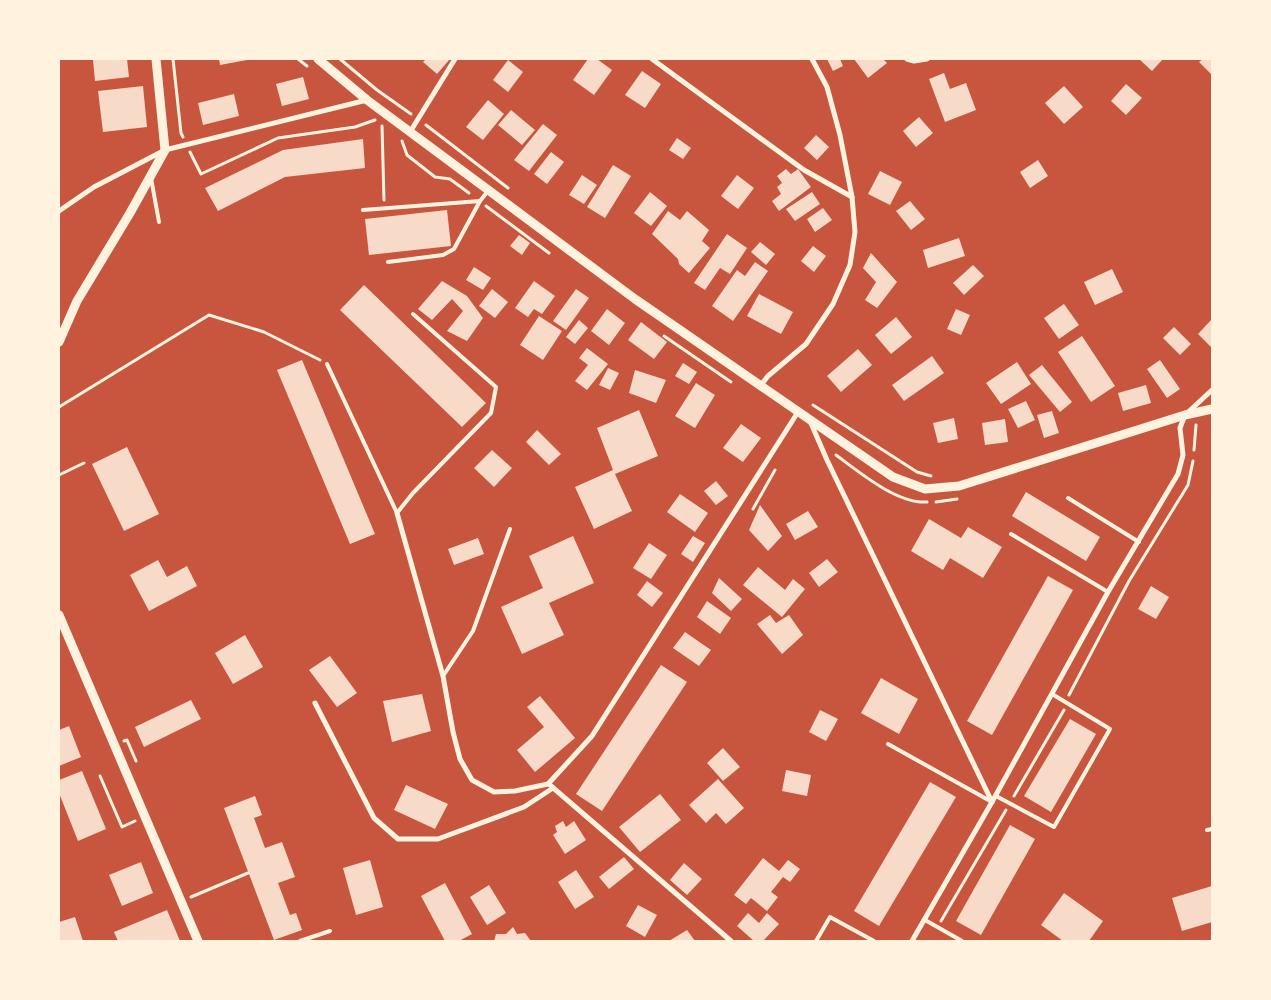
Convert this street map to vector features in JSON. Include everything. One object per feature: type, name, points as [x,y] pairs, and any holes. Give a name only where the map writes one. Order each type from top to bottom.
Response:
[{"type":"street","points":[[59,342],[78,301],[165,150],[156,59]]},
{"type":"street","points":[[318,59],[367,100],[635,299],[893,477],[925,489],[959,486],[1212,409]]},
{"type":"street","points":[[410,132],[455,59]]},
{"type":"street","points":[[652,59],[804,170],[852,197]]},
{"type":"street","points":[[761,386],[768,376],[806,344],[833,304],[850,265],[855,232],[852,197],[840,135],[827,87],[812,59]]},
{"type":"street","points":[[907,59],[914,61],[927,59]]},
{"type":"street","points":[[59,211],[94,187],[165,150],[367,100]]},
{"type":"street","points":[[912,941],[996,796],[1108,592],[1178,474],[1182,455],[1180,428],[1185,416],[1212,390]]},
{"type":"street","points":[[316,703],[374,818],[398,839],[438,839],[524,807],[551,786],[592,736],[799,411]]},
{"type":"street","points":[[809,418],[992,802]]},
{"type":"street","points":[[397,513],[443,676],[460,759],[472,780],[494,792],[551,786],[731,941]]},
{"type":"street","points":[[59,615],[198,941]]},
{"type":"lane","points":[[151,176],[159,222]]},
{"type":"lane","points":[[388,262],[443,255],[454,249],[480,201],[489,190]]},
{"type":"lane","points":[[363,210],[480,201]]},
{"type":"lane","points":[[327,364],[397,513],[413,493],[492,413],[496,387],[413,314]]},
{"type":"lane","points":[[1068,498],[1139,542]]},
{"type":"lane","points":[[443,676],[473,631],[510,529]]},
{"type":"lane","points":[[1011,534],[1108,592]]},
{"type":"lane","points":[[996,796],[1054,827],[1110,729],[1052,694]]},
{"type":"lane","points":[[888,744],[992,802]]},
{"type":"lane","points":[[1207,830],[1212,829]]},
{"type":"lane","points":[[816,941],[830,917],[874,941]]},
{"type":"lane","points":[[924,920],[962,941]]},
{"type":"lane","points":[[300,941],[330,931]]},
{"type":"path","points":[[173,59],[181,133],[201,174],[278,138],[355,127],[375,120]]},
{"type":"path","points":[[298,59],[313,71]]},
{"type":"path","points":[[340,59],[377,90],[514,192]]},
{"type":"path","points":[[353,104],[388,130]]},
{"type":"path","points":[[382,126],[384,208]]},
{"type":"path","points":[[402,140],[408,155],[435,177],[450,179],[554,256]]},
{"type":"path","points":[[59,407],[209,315],[264,332],[327,364]]},
{"type":"path","points":[[657,331],[736,385]]},
{"type":"path","points":[[808,402],[917,472],[934,476]]},
{"type":"path","points":[[1180,428],[1204,423]]},
{"type":"path","points":[[938,927],[1068,704],[1069,694],[1129,581],[1188,485],[1192,470],[1196,424]]},
{"type":"path","points":[[819,442],[870,480],[896,495],[922,503],[959,499]]},
{"type":"path","points":[[59,475],[84,463]]},
{"type":"path","points":[[100,776],[122,827],[135,821]]},
{"type":"path","points":[[193,895],[248,873]]},
{"type":"building","points":[[127,59],[129,77],[95,81],[93,60]]},
{"type":"building","points":[[219,59],[247,59],[247,60],[220,65]]},
{"type":"building","points":[[426,59],[450,59],[437,74],[423,62]]},
{"type":"building","points":[[588,59],[597,59],[612,70],[594,95],[573,80]]},
{"type":"building","points":[[827,59],[840,59],[843,66],[833,71]]},
{"type":"building","points":[[854,59],[883,59],[887,63],[868,78]]},
{"type":"building","points":[[1139,59],[1163,59],[1152,71]]},
{"type":"building","points":[[1203,59],[1212,59],[1212,75],[1199,62]]},
{"type":"building","points":[[508,60],[523,72],[508,92],[493,80]]},
{"type":"building","points":[[642,71],[661,84],[645,108],[625,95]]},
{"type":"building","points":[[944,73],[950,89],[966,83],[976,110],[945,122],[929,79]]},
{"type":"building","points":[[303,77],[309,99],[282,106],[276,84]]},
{"type":"building","points":[[1126,84],[1142,98],[1126,115],[1111,101]]},
{"type":"building","points":[[143,86],[147,127],[103,132],[98,91]]},
{"type":"building","points":[[1064,86],[1083,107],[1064,124],[1045,103]]},
{"type":"building","points":[[234,94],[239,116],[203,125],[198,103]]},
{"type":"building","points":[[488,100],[504,114],[483,140],[466,127]]},
{"type":"building","points":[[511,110],[535,130],[522,145],[498,125]]},
{"type":"building","points":[[919,117],[933,133],[916,147],[903,131]]},
{"type":"building","points":[[543,124],[557,135],[529,171],[514,160]]},
{"type":"building","points":[[816,135],[829,147],[817,160],[804,148]]},
{"type":"building","points":[[677,138],[691,148],[683,159],[669,150]]},
{"type":"building","points":[[363,139],[365,168],[285,177],[218,211],[205,188],[283,150]]},
{"type":"building","points":[[551,152],[564,162],[547,184],[534,174]]},
{"type":"building","points":[[1038,160],[1048,176],[1030,188],[1020,172]]},
{"type":"building","points":[[613,165],[631,176],[605,218],[587,207]]},
{"type":"building","points":[[786,169],[791,174],[798,169],[811,187],[779,211],[772,201],[781,194],[777,187],[782,183],[777,176]]},
{"type":"building","points":[[880,171],[902,182],[890,205],[868,194]]},
{"type":"building","points":[[582,175],[597,185],[584,204],[569,195]]},
{"type":"building","points":[[737,175],[754,188],[738,209],[721,196]]},
{"type":"building","points":[[650,192],[667,206],[651,226],[634,213]]},
{"type":"building","points":[[812,192],[820,204],[795,221],[786,209]]},
{"type":"building","points":[[910,201],[925,219],[911,230],[896,211]]},
{"type":"building","points":[[823,208],[832,220],[815,232],[807,219]]},
{"type":"building","points":[[447,210],[451,246],[369,255],[365,219]]},
{"type":"building","points":[[668,211],[680,220],[687,211],[709,230],[702,241],[710,248],[689,273],[679,264],[678,259],[652,234]]},
{"type":"building","points":[[727,234],[747,248],[730,274],[720,268],[705,290],[694,283]]},
{"type":"building","points":[[519,235],[530,243],[522,255],[510,246]]},
{"type":"building","points":[[959,238],[965,256],[928,268],[923,250]]},
{"type":"building","points":[[760,242],[775,254],[766,265],[751,252]]},
{"type":"building","points":[[813,246],[826,256],[814,272],[801,261]]},
{"type":"building","points":[[871,253],[897,282],[877,308],[865,300],[876,282],[863,268]]},
{"type":"building","points":[[755,262],[768,271],[733,321],[712,306],[737,270],[745,276]]},
{"type":"building","points":[[973,265],[984,276],[964,295],[953,283]]},
{"type":"building","points":[[474,267],[491,278],[483,290],[466,280]]},
{"type":"building","points":[[1112,269],[1123,292],[1095,305],[1084,282]]},
{"type":"building","points":[[442,281],[467,296],[483,318],[467,341],[447,331],[463,311],[452,299],[432,320],[418,309]]},
{"type":"building","points":[[534,281],[555,296],[542,314],[534,309],[528,317],[515,308]]},
{"type":"building","points":[[364,285],[486,403],[462,427],[340,310]]},
{"type":"building","points":[[492,289],[508,302],[495,318],[479,306]]},
{"type":"building","points":[[576,289],[589,298],[566,330],[553,321]]},
{"type":"building","points":[[759,294],[793,312],[781,334],[747,316]]},
{"type":"building","points":[[1064,304],[1079,325],[1059,339],[1044,318]]},
{"type":"building","points":[[607,309],[625,323],[609,345],[591,331]]},
{"type":"building","points":[[956,309],[970,315],[961,335],[947,329]]},
{"type":"building","points":[[539,316],[562,331],[543,360],[520,345]]},
{"type":"building","points":[[896,317],[912,337],[891,354],[875,335]]},
{"type":"building","points":[[1212,319],[1212,348],[1198,334]]},
{"type":"building","points":[[579,320],[588,328],[575,344],[566,337]]},
{"type":"building","points":[[641,322],[667,342],[654,359],[628,340]]},
{"type":"building","points":[[1174,327],[1191,344],[1180,355],[1163,338]]},
{"type":"building","points":[[1082,336],[1115,386],[1091,402],[1058,352]]},
{"type":"building","points":[[587,348],[608,364],[587,390],[575,381],[588,365],[579,358]]},
{"type":"building","points":[[858,349],[872,365],[841,392],[827,376]]},
{"type":"building","points":[[932,356],[944,373],[904,401],[892,385]]},
{"type":"building","points":[[302,360],[375,534],[350,544],[277,370]]},
{"type":"building","points":[[1160,360],[1180,389],[1167,398],[1147,369]]},
{"type":"building","points":[[1017,362],[1031,384],[1001,404],[986,383]]},
{"type":"building","points":[[683,363],[697,372],[689,384],[675,376]]},
{"type":"building","points":[[1042,365],[1072,402],[1060,412],[1029,375]]},
{"type":"building","points":[[608,368],[619,373],[610,390],[599,385]]},
{"type":"building","points":[[635,370],[666,380],[656,403],[629,393]]},
{"type":"building","points":[[696,383],[715,395],[695,428],[675,416]]},
{"type":"building","points":[[1146,385],[1151,403],[1123,411],[1118,393]]},
{"type":"building","points":[[1026,401],[1035,420],[1018,428],[1008,409]]},
{"type":"building","points":[[639,410],[658,456],[615,474],[632,511],[594,529],[575,487],[613,470],[597,428]]},
{"type":"building","points":[[1052,411],[1059,433],[1044,438],[1037,415]]},
{"type":"building","points":[[954,418],[958,439],[938,443],[933,423]]},
{"type":"building","points":[[1005,419],[1008,442],[985,445],[982,423]]},
{"type":"building","points":[[741,424],[761,438],[743,462],[723,448]]},
{"type":"building","points":[[537,430],[561,454],[549,465],[526,442]]},
{"type":"building","points":[[127,447],[159,514],[124,531],[92,464]]},
{"type":"building","points":[[492,450],[512,468],[494,487],[474,468]]},
{"type":"building","points":[[716,481],[728,496],[716,505],[704,491]]},
{"type":"building","points":[[1026,492],[1100,537],[1086,561],[1012,516]]},
{"type":"building","points":[[680,494],[708,513],[695,532],[667,512]]},
{"type":"building","points":[[760,505],[782,536],[768,551],[749,530]]},
{"type":"building","points":[[808,511],[818,527],[795,540],[786,524]]},
{"type":"building","points":[[929,519],[961,538],[968,527],[1002,547],[983,578],[950,558],[943,570],[911,551]]},
{"type":"building","points":[[573,536],[594,583],[549,603],[564,635],[522,654],[501,607],[543,588],[529,556]]},
{"type":"building","points":[[693,536],[705,543],[693,562],[681,554]]},
{"type":"building","points":[[478,538],[484,554],[454,565],[448,549]]},
{"type":"building","points":[[649,543],[667,555],[651,579],[633,568]]},
{"type":"building","points":[[827,559],[838,572],[819,587],[809,573]]},
{"type":"building","points":[[158,560],[167,577],[187,566],[197,586],[149,611],[130,575]]},
{"type":"building","points":[[758,567],[785,590],[793,579],[805,589],[782,617],[743,585]]},
{"type":"building","points":[[1048,576],[1073,590],[992,735],[967,721]]},
{"type":"building","points":[[719,578],[742,599],[731,611],[712,593]]},
{"type":"building","points":[[647,581],[663,593],[652,607],[637,595]]},
{"type":"building","points":[[1151,586],[1169,597],[1156,619],[1138,609]]},
{"type":"building","points":[[707,601],[731,618],[720,634],[697,617]]},
{"type":"building","points":[[770,615],[776,623],[789,615],[803,635],[782,654],[757,624]]},
{"type":"building","points":[[685,632],[711,650],[699,666],[673,648]]},
{"type":"building","points":[[245,635],[263,667],[233,684],[215,653]]},
{"type":"building","points":[[330,656],[357,693],[337,707],[309,670]]},
{"type":"building","points":[[661,665],[687,682],[602,811],[576,794]]},
{"type":"building","points":[[881,678],[918,699],[899,734],[861,713]]},
{"type":"building","points":[[422,694],[431,731],[392,742],[383,701]]},
{"type":"building","points":[[540,696],[575,738],[535,772],[517,750],[544,727],[527,707]]},
{"type":"building","points":[[191,700],[201,719],[144,747],[135,727]]},
{"type":"building","points":[[820,710],[838,719],[826,741],[809,732]]},
{"type":"building","points":[[1070,719],[1096,734],[1051,812],[1024,796]]},
{"type":"building","points":[[69,726],[81,757],[59,766],[59,730]]},
{"type":"building","points":[[723,748],[740,767],[723,781],[707,763]]},
{"type":"building","points":[[786,770],[811,775],[807,796],[782,791]]},
{"type":"building","points":[[82,771],[106,829],[78,841],[59,793],[59,780]]},
{"type":"building","points":[[718,779],[744,808],[726,824],[716,813],[706,823],[689,805]]},
{"type":"building","points":[[930,782],[956,797],[879,926],[854,911]]},
{"type":"building","points":[[406,785],[448,804],[435,829],[394,810]]},
{"type":"building","points":[[660,794],[681,820],[640,852],[619,827]]},
{"type":"building","points":[[255,796],[262,815],[254,818],[265,848],[282,842],[295,877],[278,883],[290,915],[296,913],[302,930],[274,940],[224,808]]},
{"type":"building","points":[[563,821],[566,827],[574,821],[586,840],[565,854],[553,835],[557,832],[555,826]]},
{"type":"building","points":[[1010,825],[1035,839],[981,935],[956,921]]},
{"type":"building","points":[[624,857],[634,869],[609,889],[599,877]]},
{"type":"building","points":[[763,858],[779,871],[788,860],[800,869],[790,882],[783,877],[771,892],[778,897],[767,911],[751,898],[746,904],[734,895]]},
{"type":"building","points":[[370,860],[383,907],[356,915],[343,868]]},
{"type":"building","points":[[141,862],[153,893],[122,906],[109,875]]},
{"type":"building","points":[[684,863],[702,879],[687,895],[670,880]]},
{"type":"building","points":[[576,870],[594,897],[575,909],[558,882]]},
{"type":"building","points":[[445,883],[472,934],[459,941],[445,941],[421,896]]},
{"type":"building","points":[[489,885],[506,913],[487,925],[470,897]]},
{"type":"building","points":[[1212,886],[1212,922],[1182,931],[1172,898]]},
{"type":"building","points":[[1064,893],[1103,921],[1089,941],[1063,941],[1041,925]]},
{"type":"building","points":[[638,905],[657,915],[645,937],[626,926]]},
{"type":"building","points":[[167,910],[180,941],[118,941],[114,932]]},
{"type":"building","points":[[748,913],[759,923],[767,913],[779,924],[763,941],[754,941],[737,926]]},
{"type":"building","points":[[75,917],[83,941],[59,941],[59,922]]},
{"type":"building","points":[[513,927],[517,934],[525,933],[531,941],[494,941],[496,934],[506,934]]},
{"type":"building","points":[[687,930],[695,941],[669,941]]}]
